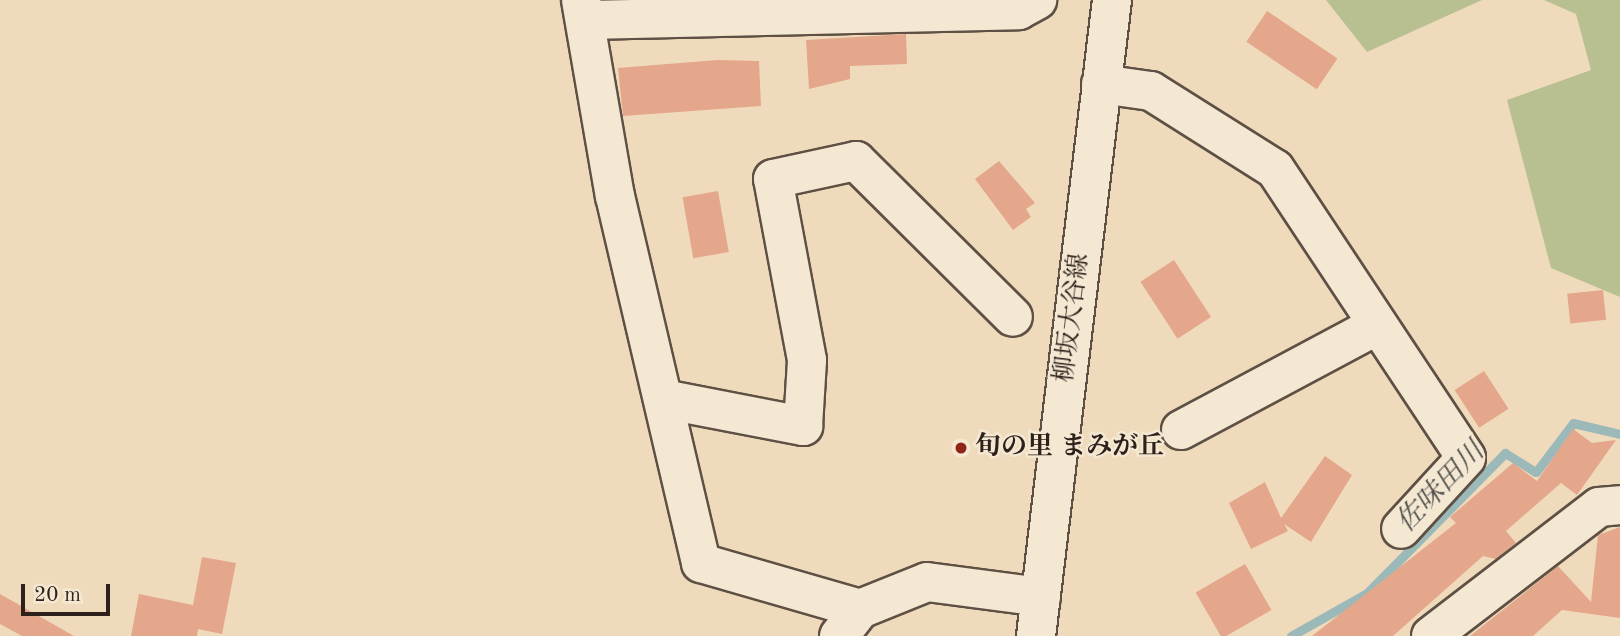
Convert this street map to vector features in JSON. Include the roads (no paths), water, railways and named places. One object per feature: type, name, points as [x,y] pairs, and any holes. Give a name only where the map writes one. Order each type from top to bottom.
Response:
[{"type":"street","points":[[1037,0],[1019,10],[841,6],[584,10],[615,195],[701,563],[850,622],[926,582],[1041,597]]},
{"type":"street","name":"柳坂大谷線","points":[[1036,636],[1112,0]]},
{"type":"street","points":[[1101,83],[1151,91],[1275,169],[1466,458],[1401,530]]},
{"type":"street","points":[[663,400],[803,426],[807,360],[773,179],[856,161],[1013,317]]},
{"type":"street","points":[[1181,429],[1378,325]]},
{"type":"street","points":[[1431,636],[1599,507],[1620,505]]},
{"type":"waterway","name":"佐味田川","points":[[1291,636],[1367,593],[1505,453],[1536,472],[1573,423],[1620,434]]},
{"type":"place","name":"旬の里 まみが丘","points":[[961,448]]}]
